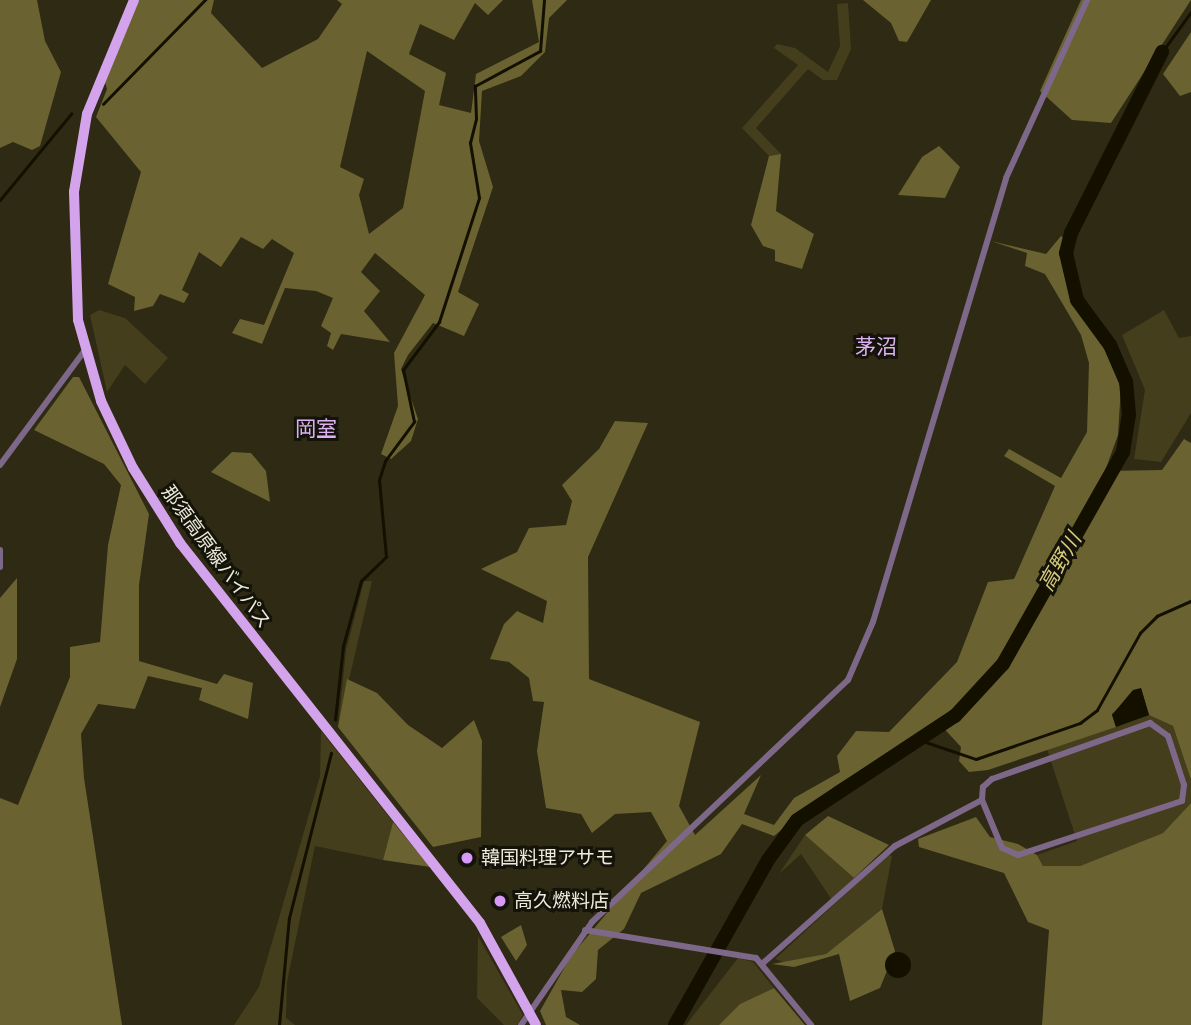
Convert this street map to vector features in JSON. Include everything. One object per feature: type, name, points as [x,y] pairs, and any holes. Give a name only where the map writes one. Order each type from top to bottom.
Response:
[{"type":"main road","name":"那須高原線バイパス","points":[[134,0],[87,114],[77,170],[75,292],[85,350],[115,433],[168,526],[480,923],[531,1010],[536,1025]]},
{"type":"street","points":[[521,1025],[585,930],[837,696],[860,658],[1006,178],[1087,0]]},
{"type":"street","points":[[0,465],[85,350]]},
{"type":"street","points":[[0,550],[0,567]]},
{"type":"street","points":[[1150,723],[1168,736],[1185,794],[1175,805],[1018,855],[1002,848],[982,800],[983,787],[1001,773],[1150,723]]},
{"type":"street","points":[[763,963],[895,846],[982,800]]},
{"type":"street","points":[[585,930],[744,954],[763,963],[811,1025]]},
{"type":"shaded area","points":[[0,0],[37,0],[45,41],[61,72],[40,146],[32,150],[13,142],[0,148]]},
{"type":"shaded area","points":[[139,0],[214,0],[211,13],[262,68],[318,39],[342,4],[337,0],[503,0],[488,15],[475,3],[454,40],[420,24],[409,54],[446,73],[439,105],[471,113],[476,74],[539,42],[532,0],[567,0],[549,18],[545,52],[521,76],[482,91],[479,141],[493,187],[458,292],[479,304],[464,336],[433,323],[408,355],[401,369],[418,419],[411,441],[391,459],[381,454],[398,406],[394,353],[425,295],[375,253],[361,272],[380,291],[364,311],[390,342],[341,334],[333,350],[327,346],[331,333],[321,326],[333,298],[316,291],[285,288],[262,344],[232,333],[240,319],[264,325],[294,253],[272,239],[263,249],[241,237],[221,267],[199,252],[182,290],[189,294],[184,303],[160,294],[153,306],[134,311],[135,297],[108,284],[141,172],[96,117],[107,89],[104,79]],"holes":[[[367,51],[425,91],[403,208],[369,234],[359,195],[364,179],[340,167]]]},
{"type":"shaded area","points":[[863,0],[931,0],[907,42],[899,41],[891,23]]},
{"type":"shaded area","points":[[1081,0],[1191,0],[1111,123],[1072,120],[1040,91]]},
{"type":"shaded area","points":[[848,3],[851,49],[837,80],[823,80],[808,69],[756,128],[781,154],[769,156],[742,128],[798,65],[774,48],[777,44],[795,48],[828,72],[840,46],[837,4]]},
{"type":"shaded area","points":[[1191,32],[1191,92],[1180,96],[1163,74]]},
{"type":"shaded area","points":[[939,146],[960,167],[945,198],[898,195],[922,157]]},
{"type":"shaded area","points":[[781,154],[776,211],[814,234],[802,269],[775,261],[775,250],[763,246],[751,225],[769,156]]},
{"type":"shaded area","points":[[1061,236],[1065,239],[1063,270],[1074,305],[1105,343],[1121,386],[1118,435],[1105,471],[1162,470],[1184,439],[1191,443],[1191,780],[1173,726],[1149,715],[1141,688],[1112,714],[1116,727],[988,770],[969,772],[959,761],[961,747],[938,722],[834,787],[774,836],[742,824],[721,854],[641,893],[624,929],[598,950],[596,979],[582,992],[561,990],[566,1017],[580,1025],[546,1025],[540,1011],[571,956],[667,841],[651,812],[615,814],[592,833],[581,814],[546,808],[537,751],[544,702],[533,701],[529,678],[509,662],[490,659],[504,624],[517,611],[543,623],[547,601],[481,569],[517,552],[529,528],[566,525],[572,501],[562,485],[599,449],[615,421],[648,423],[588,557],[589,679],[700,722],[679,806],[695,835],[761,775],[744,814],[774,825],[794,798],[840,772],[837,756],[856,731],[889,732],[957,662],[988,582],[1014,579],[1055,486],[1004,456],[1009,449],[1061,478],[1087,432],[1089,363],[1081,335],[1045,274],[1025,266],[1027,253],[991,241],[1046,254]]},
{"type":"shaded area","points":[[99,310],[125,318],[168,358],[145,384],[125,365],[107,392],[90,315]]},
{"type":"shaded area","points":[[1164,310],[1179,338],[1191,336],[1191,413],[1161,462],[1134,459],[1145,390],[1122,335]]},
{"type":"shaded area","points":[[73,377],[79,377],[149,514],[139,585],[139,661],[217,684],[224,674],[253,683],[248,719],[199,700],[202,688],[148,676],[135,709],[98,704],[81,734],[84,778],[122,1025],[0,1025],[0,798],[18,805],[70,677],[70,647],[100,642],[108,545],[121,485],[104,464],[34,430]]},
{"type":"shaded area","points":[[232,452],[251,453],[266,471],[270,502],[211,472]]},
{"type":"shaded area","points":[[17,578],[17,659],[0,707],[0,598]]},
{"type":"shaded area","points":[[364,581],[372,581],[338,727],[346,650]]},
{"type":"shaded area","points":[[347,679],[377,693],[408,725],[442,748],[474,720],[482,741],[481,837],[433,847],[338,727]]},
{"type":"shaded area","points":[[1141,688],[1149,715],[1116,727],[1112,715],[1133,690]]},
{"type":"shaded area","points":[[1149,715],[1173,726],[1191,780],[1191,803],[1163,833],[1080,866],[1043,866],[1037,855],[1077,841],[1047,749]]},
{"type":"shaded area","points":[[321,731],[393,822],[383,860],[315,846],[287,982],[286,1018],[295,1025],[234,1025],[259,987],[320,776]]},
{"type":"shaded area","points":[[1191,803],[1191,1025],[1042,1025],[1049,930],[1028,922],[1004,873],[919,847],[918,839],[976,817],[990,837],[1018,844],[1037,855],[1043,866],[1080,866],[1163,833]]},
{"type":"shaded area","points":[[828,816],[889,845],[854,878],[805,835]]},
{"type":"shaded area","points":[[393,822],[430,867],[383,860]]},
{"type":"shaded area","points":[[805,835],[854,878],[832,900],[801,854],[779,874]]},
{"type":"shaded area","points":[[888,855],[892,856],[882,909],[826,954],[786,963],[775,959]]},
{"type":"shaded area","points":[[882,909],[895,951],[880,988],[850,1001],[839,954],[794,967],[772,964],[826,954]]},
{"type":"shaded area","points":[[521,925],[527,945],[516,961],[501,937]]},
{"type":"shaded area","points":[[478,936],[523,1015],[517,1025],[504,1025],[477,998]]},
{"type":"shaded area","points":[[898,952],[908,955],[911,965],[908,975],[898,978],[888,975],[885,965],[888,955]]},
{"type":"shaded area","points":[[738,958],[753,962],[774,988],[740,1004],[719,1025],[686,1025]]},
{"type":"shaded area","points":[[774,988],[805,1025],[719,1025],[740,1004]]},
{"type":"waterway","points":[[103,104],[205,0]]},
{"type":"waterway","points":[[335,720],[343,646],[361,581],[386,557],[379,480],[385,461],[414,422],[403,370],[439,322],[479,198],[470,143],[476,119],[475,86],[540,51],[544,0]]},
{"type":"waterway","name":"高野川","points":[[1162,52],[1191,12]]},
{"type":"waterway","name":"高野川","points":[[675,1025],[768,860],[797,820],[955,716],[1003,664],[1123,452],[1129,415],[1126,382],[1110,345],[1077,300],[1066,253],[1071,233],[1162,52]]},
{"type":"waterway","points":[[0,200],[71,114]]},
{"type":"waterway","points":[[920,740],[976,759],[1080,723],[1097,710],[1140,633],[1157,616],[1191,601]]},
{"type":"waterway","points":[[279,1025],[289,918],[331,753]]},
{"type":"place","name":"韓国料理アサモ","points":[[467,858]]},
{"type":"place","name":"高久燃料店","points":[[500,901]]},
{"type":"district","name":"茅沼","points":[[876,347]]},
{"type":"district","name":"岡室","points":[[316,429]]}]
